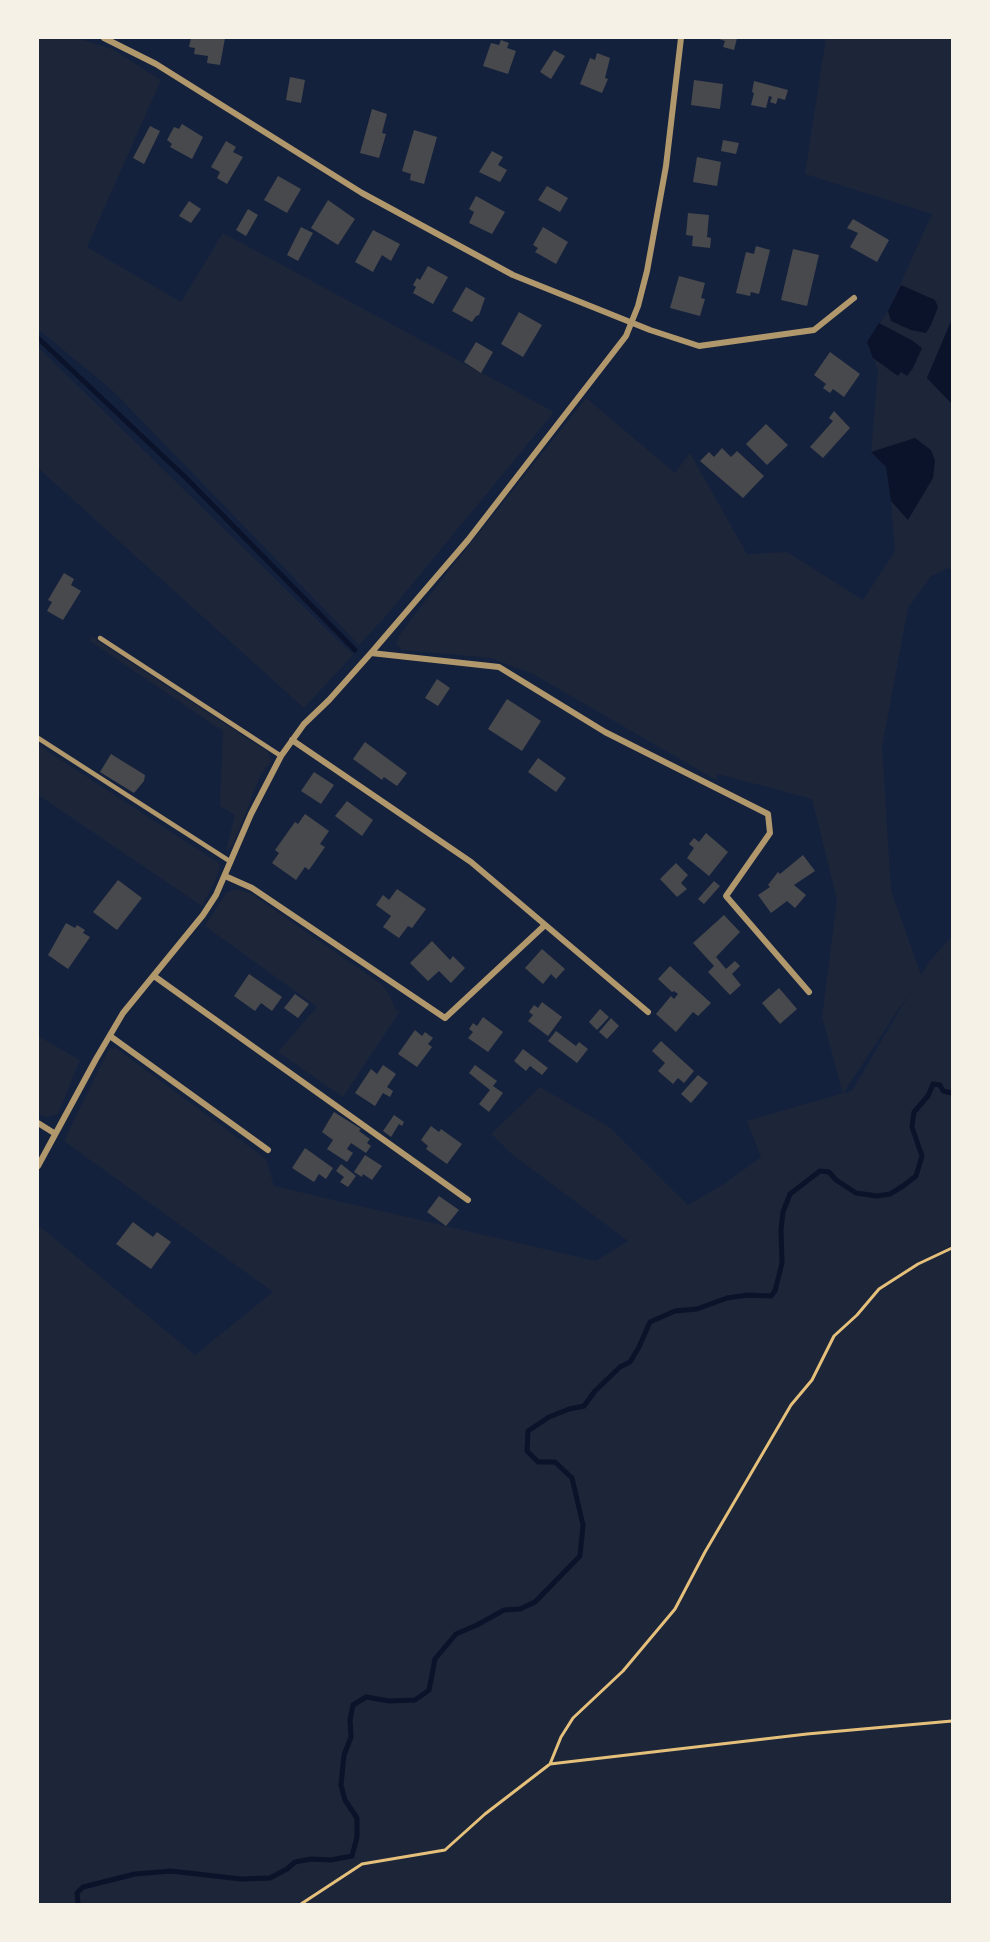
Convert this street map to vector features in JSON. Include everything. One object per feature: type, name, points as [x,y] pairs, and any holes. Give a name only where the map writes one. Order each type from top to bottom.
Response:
[{"type":"street","points":[[104,38],[156,64],[362,193],[503,270],[632,323],[699,346],[814,330],[854,298]]},
{"type":"street","points":[[38,1166],[54,1133],[123,1013],[203,915],[225,876],[254,806],[292,740],[304,724],[371,653],[468,540],[618,347],[632,323],[647,271],[666,166],[681,38]]},
{"type":"street","points":[[371,653],[499,667],[605,732],[768,814],[770,834],[726,896],[810,992]]},
{"type":"street","points":[[292,740],[471,862],[648,1012]]},
{"type":"street","points":[[225,876],[252,888],[445,1018],[545,925]]},
{"type":"street","points":[[154,975],[468,1200]]},
{"type":"street","points":[[110,1036],[268,1150]]},
{"type":"street","points":[[38,1123],[54,1133]]},
{"type":"lane","points":[[100,638],[281,756]]},
{"type":"lane","points":[[38,738],[231,862]]},
{"type":"path","points":[[301,1905],[362,1864],[444,1850],[485,1814],[550,1764],[561,1737],[573,1718],[617,1678],[675,1609],[705,1552],[791,1405],[812,1380],[834,1336],[879,1289],[918,1264],[952,1248]]},
{"type":"path","points":[[550,1764],[807,1734],[952,1721]]},
{"type":"shaded area","points":[[38,38],[76,38],[112,49],[161,80],[87,247],[181,302],[223,233],[554,412],[385,617],[359,645],[114,392],[38,329]]},
{"type":"shaded area","points":[[826,38],[952,38],[952,319],[927,378],[952,404],[952,570],[948,568],[931,576],[908,608],[882,747],[891,890],[921,975],[929,962],[952,936],[952,1904],[38,1904],[38,1225],[195,1355],[273,1292],[64,1141],[109,1049],[116,1048],[266,1159],[274,1186],[596,1261],[628,1241],[513,1155],[491,1134],[540,1087],[609,1127],[688,1205],[724,1184],[761,1157],[747,1121],[843,1093],[822,1017],[837,900],[812,799],[718,774],[716,780],[533,674],[491,658],[402,650],[396,644],[399,636],[421,606],[586,398],[675,473],[690,453],[747,554],[787,552],[863,600],[895,551],[891,501],[907,519],[888,482],[886,467],[871,452],[878,371],[867,342],[888,311],[932,214],[805,174]],"holes":[[[910,992],[852,1091],[844,1093]]]},
{"type":"shaded area","points":[[901,285],[935,300],[938,307],[926,333],[911,330],[891,321],[888,311]]},
{"type":"shaded area","points":[[952,319],[952,404],[927,378]]},
{"type":"shaded area","points":[[879,323],[922,348],[907,376],[901,372],[898,376],[873,358],[867,342]]},
{"type":"shaded area","points":[[38,347],[353,655],[304,708],[38,468]]},
{"type":"shaded area","points":[[915,438],[931,450],[935,461],[933,478],[908,520],[891,501],[886,467],[871,452]]},
{"type":"shaded area","points":[[92,637],[268,752],[271,761],[260,776],[233,845],[226,851],[235,815],[220,806],[223,731],[90,641]]},
{"type":"shaded area","points":[[38,745],[220,864],[218,874],[202,906],[38,795]]},
{"type":"shaded area","points":[[237,889],[250,893],[381,984],[389,994],[395,1009],[400,1011],[343,1097],[278,1052],[317,1007],[205,926],[226,893]]},
{"type":"shaded area","points":[[38,1036],[80,1060],[58,1114],[45,1117],[38,1113]]},
{"type":"building","points":[[191,38],[225,38],[220,65],[207,63],[208,56],[194,54],[195,48],[189,47]]},
{"type":"building","points":[[716,38],[737,38],[734,50],[723,47],[725,41]]},
{"type":"building","points":[[501,40],[509,43],[507,48],[516,51],[508,74],[483,66],[491,43],[499,45]]},
{"type":"building","points":[[554,50],[565,56],[551,79],[540,72]]},
{"type":"building","points":[[597,53],[610,58],[605,78],[608,79],[602,93],[580,84],[590,58],[595,60]]},
{"type":"building","points":[[290,77],[305,80],[301,103],[286,100]]},
{"type":"building","points":[[694,80],[723,84],[720,109],[691,105]]},
{"type":"building","points":[[754,81],[788,90],[785,100],[778,98],[776,104],[770,102],[772,97],[769,96],[766,108],[751,105]]},
{"type":"building","points":[[372,109],[387,114],[382,133],[386,134],[379,158],[360,153]]},
{"type":"building","points":[[182,124],[203,137],[192,159],[170,147],[172,144],[167,140],[174,127],[179,129]]},
{"type":"building","points":[[150,126],[160,131],[144,164],[133,158]]},
{"type":"building","points":[[414,130],[437,137],[424,184],[410,180],[411,174],[402,171]]},
{"type":"building","points":[[723,140],[739,143],[736,154],[721,151]]},
{"type":"building","points":[[226,141],[236,147],[233,152],[243,157],[227,184],[217,178],[220,172],[211,167]]},
{"type":"building","points":[[492,151],[503,157],[498,165],[507,170],[500,182],[479,172]]},
{"type":"building","points":[[697,157],[721,162],[717,186],[693,182]]},
{"type":"building","points":[[278,176],[301,189],[287,213],[264,200]]},
{"type":"building","points":[[547,186],[568,198],[560,212],[538,200]]},
{"type":"building","points":[[476,196],[505,212],[492,234],[469,223],[474,212],[469,209]]},
{"type":"building","points":[[328,200],[355,219],[338,245],[311,228]]},
{"type":"building","points":[[189,201],[201,209],[191,223],[179,216]]},
{"type":"building","points":[[248,209],[258,215],[246,236],[236,230]]},
{"type":"building","points":[[688,213],[709,215],[707,237],[711,238],[710,248],[692,246],[693,236],[686,235]]},
{"type":"building","points":[[853,219],[889,240],[877,262],[850,247],[858,233],[847,228]]},
{"type":"building","points":[[301,227],[313,233],[298,261],[287,255]]},
{"type":"building","points":[[543,227],[568,242],[556,264],[535,252],[538,248],[533,245]]},
{"type":"building","points":[[373,230],[400,244],[391,261],[382,255],[373,272],[355,262]]},
{"type":"building","points":[[756,246],[770,250],[759,294],[751,292],[750,296],[736,293],[746,252],[754,254]]},
{"type":"building","points":[[793,249],[819,255],[807,306],[781,300]]},
{"type":"building","points":[[428,266],[448,277],[433,304],[413,293],[416,287],[413,285],[417,278],[420,280]]},
{"type":"building","points":[[679,276],[705,283],[701,298],[705,299],[700,316],[670,308]]},
{"type":"building","points":[[466,287],[485,298],[479,315],[472,322],[452,311]]},
{"type":"building","points":[[519,312],[542,325],[523,357],[501,344]]},
{"type":"building","points":[[476,342],[493,352],[481,373],[464,362]]},
{"type":"building","points":[[830,352],[860,374],[844,397],[833,389],[830,393],[823,388],[826,384],[814,375]]},
{"type":"building","points":[[834,411],[850,428],[823,458],[810,447],[833,421],[829,418]]},
{"type":"building","points":[[766,424],[788,445],[767,465],[746,444]]},
{"type":"building","points":[[722,448],[731,457],[737,451],[764,476],[743,498],[700,461],[709,452],[714,457]]},
{"type":"building","points":[[64,573],[74,579],[71,585],[81,591],[63,620],[47,611],[52,602],[48,600]]},
{"type":"building","points":[[437,679],[450,688],[438,706],[425,698]]},
{"type":"building","points":[[507,699],[541,721],[522,751],[488,729]]},
{"type":"building","points":[[365,742],[407,773],[397,786],[384,777],[382,780],[353,759]]},
{"type":"building","points":[[111,754],[145,775],[144,781],[134,793],[100,772]]},
{"type":"building","points":[[538,758],[566,778],[556,792],[528,772]]},
{"type":"building","points":[[314,772],[334,785],[321,804],[301,791]]},
{"type":"building","points":[[347,801],[373,820],[362,836],[335,816]]},
{"type":"building","points":[[305,814],[329,831],[320,844],[325,847],[309,870],[305,867],[296,880],[272,863],[279,853],[275,850],[295,822],[298,824]]},
{"type":"building","points":[[706,833],[728,852],[709,876],[687,858],[694,848],[689,844],[694,838],[699,842]]},
{"type":"building","points":[[803,855],[815,871],[794,885],[806,895],[795,908],[787,901],[771,913],[758,895],[770,887],[768,885],[778,872],[780,874]]},
{"type":"building","points":[[676,863],[688,875],[681,883],[687,889],[677,897],[660,879]]},
{"type":"building","points":[[118,880],[142,898],[117,930],[93,912]]},
{"type":"building","points":[[714,881],[720,886],[704,904],[698,899]]},
{"type":"building","points":[[397,889],[426,909],[412,928],[408,926],[399,938],[383,927],[391,916],[376,905],[383,895],[389,900]]},
{"type":"building","points":[[724,915],[740,932],[716,957],[726,969],[735,961],[740,966],[732,974],[741,985],[730,995],[708,972],[714,966],[693,943]]},
{"type":"building","points":[[66,923],[75,928],[77,925],[85,930],[83,933],[90,937],[68,969],[48,955]]},
{"type":"building","points":[[432,941],[450,960],[453,956],[465,968],[451,983],[439,971],[428,981],[410,963]]},
{"type":"building","points":[[542,949],[565,969],[556,979],[551,974],[543,984],[525,968]]},
{"type":"building","points":[[670,966],[711,1003],[698,1016],[693,1012],[676,1032],[656,1014],[671,996],[674,999],[678,994],[672,992],[658,979]]},
{"type":"building","points":[[249,974],[282,997],[272,1011],[261,1003],[255,1011],[234,996]]},
{"type":"building","points":[[779,988],[797,1009],[780,1024],[762,1003]]},
{"type":"building","points":[[295,994],[309,1004],[298,1018],[284,1008]]},
{"type":"building","points":[[542,1002],[562,1017],[548,1036],[528,1021],[533,1015],[529,1012],[534,1005],[538,1008]]},
{"type":"building","points":[[600,1009],[609,1017],[597,1030],[589,1022]]},
{"type":"building","points":[[483,1017],[503,1032],[488,1052],[468,1038],[473,1032],[469,1029],[473,1023],[477,1026]]},
{"type":"building","points":[[611,1018],[619,1026],[607,1039],[599,1032]]},
{"type":"building","points":[[415,1030],[422,1036],[425,1032],[433,1038],[428,1044],[432,1047],[417,1067],[398,1054]]},
{"type":"building","points":[[556,1031],[576,1046],[579,1042],[588,1049],[577,1063],[548,1041]]},
{"type":"building","points":[[661,1041],[694,1071],[684,1083],[678,1078],[673,1084],[658,1071],[665,1063],[652,1051]]},
{"type":"building","points":[[523,1049],[548,1068],[542,1075],[530,1066],[526,1071],[514,1061]]},
{"type":"building","points":[[383,1065],[396,1074],[387,1087],[393,1091],[390,1097],[383,1093],[375,1106],[355,1093],[371,1069],[377,1074]]},
{"type":"building","points":[[475,1065],[497,1081],[493,1086],[503,1093],[489,1112],[479,1104],[490,1090],[469,1073]]},
{"type":"building","points":[[698,1075],[708,1083],[691,1103],[681,1094]]},
{"type":"building","points":[[334,1112],[361,1129],[359,1131],[370,1139],[367,1143],[371,1146],[366,1153],[351,1143],[347,1149],[353,1153],[347,1162],[327,1149],[333,1140],[322,1132]]},
{"type":"building","points":[[394,1115],[404,1122],[402,1126],[399,1124],[391,1137],[383,1131]]},
{"type":"building","points":[[431,1126],[439,1132],[441,1129],[462,1144],[447,1164],[426,1149],[428,1146],[421,1140]]},
{"type":"building","points":[[305,1148],[333,1168],[326,1179],[319,1174],[314,1182],[292,1168]]},
{"type":"building","points":[[365,1155],[382,1166],[372,1180],[363,1174],[362,1177],[354,1172]]},
{"type":"building","points":[[341,1164],[356,1176],[348,1187],[340,1182],[344,1177],[336,1171]]},
{"type":"building","points":[[439,1196],[459,1210],[446,1226],[427,1212]]},
{"type":"building","points":[[133,1222],[153,1237],[157,1232],[171,1242],[151,1269],[116,1244]]},
{"type":"waterway","points":[[38,338],[185,477],[355,650]]},
{"type":"waterway","points":[[78,1904],[77,1893],[83,1887],[135,1874],[171,1871],[241,1879],[270,1878],[295,1862],[352,1856],[357,1837],[357,1818],[345,1800],[341,1785],[344,1755],[351,1737],[350,1720],[353,1705],[366,1697],[389,1701],[415,1700],[429,1690],[435,1659],[456,1634],[504,1610],[520,1609],[535,1602],[580,1556],[583,1525],[572,1478],[555,1462],[538,1462],[527,1451],[528,1431],[549,1417],[584,1406],[595,1391],[620,1367],[630,1362],[650,1322],[675,1311],[697,1309],[727,1298],[748,1295],[771,1296],[775,1291],[782,1263],[783,1212],[790,1194],[820,1171],[829,1172],[836,1180],[856,1193],[877,1196],[890,1194],[903,1186],[916,1176],[922,1156],[912,1127],[914,1112],[928,1096],[933,1084],[940,1085],[943,1091],[952,1093]]}]
